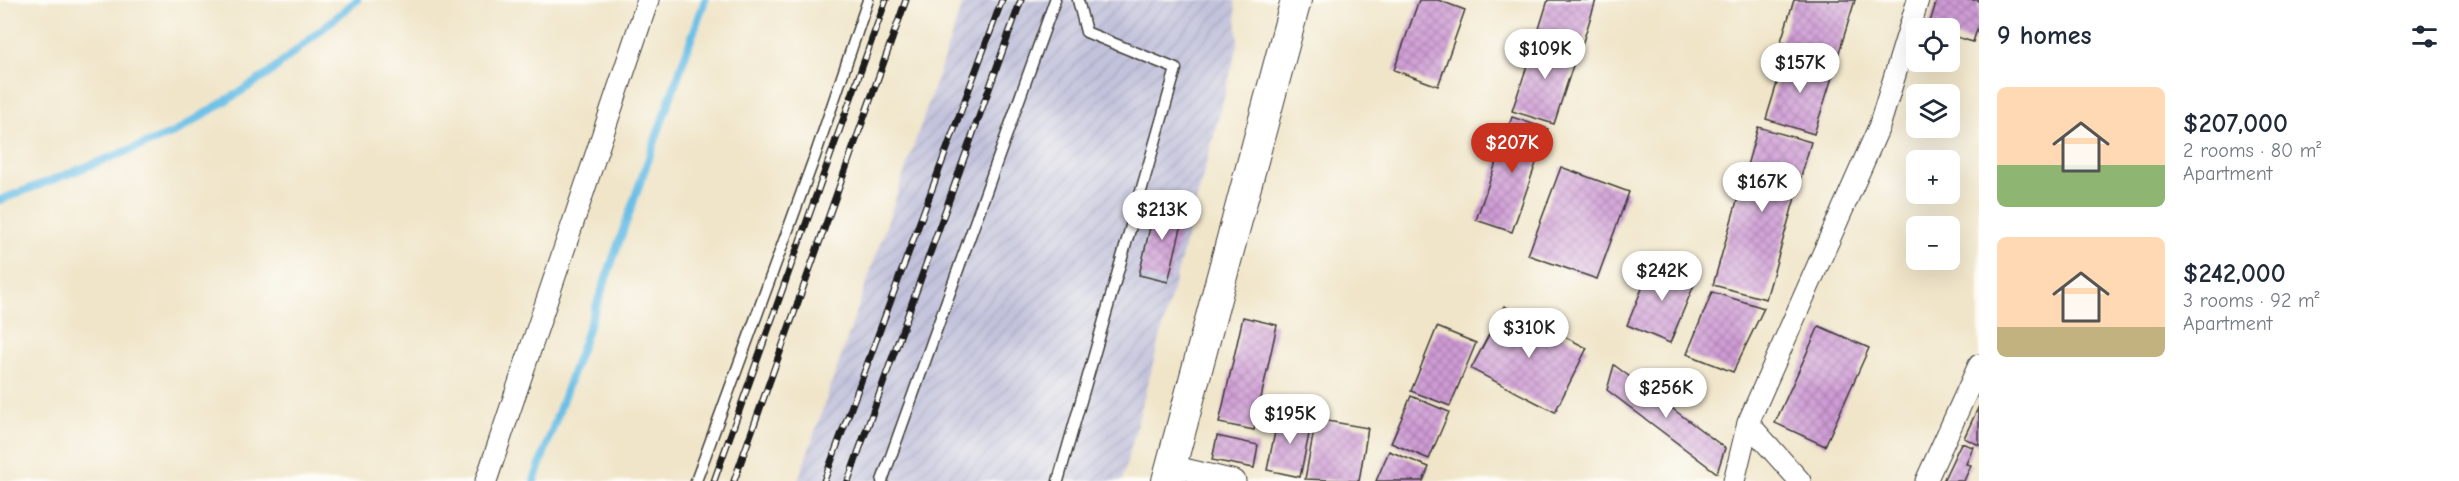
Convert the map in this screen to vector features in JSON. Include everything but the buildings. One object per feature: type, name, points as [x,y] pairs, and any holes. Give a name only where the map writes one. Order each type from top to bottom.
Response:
[{"type":"main road","points":[[1169,473],[1296,0]]},
{"type":"street","points":[[486,481],[648,0]]},
{"type":"street","points":[[1734,481],[1748,423],[1879,127],[1918,0]]},
{"type":"street","points":[[1926,481],[1979,365]]},
{"type":"street","points":[[1748,423],[1800,481]]},
{"type":"street","points":[[1169,473],[1235,481]]},
{"type":"lane","points":[[696,481],[815,156],[868,0]]},
{"type":"lane","points":[[882,481],[1055,0]]},
{"type":"lane","points":[[1058,481],[1176,69],[1086,32],[1078,0]]},
{"type":"shaded area","points":[[964,0],[1235,0],[1238,44],[1122,481],[798,481]]},
{"type":"waterway","points":[[0,200],[174,133],[267,75],[357,0]]},
{"type":"waterway","points":[[534,481],[705,0]]},
{"type":"railway","points":[[714,481],[886,0]]},
{"type":"railway","points":[[734,481],[906,0]]},
{"type":"railway","points":[[824,481],[1002,0]]},
{"type":"railway","points":[[848,481],[1021,0]]}]
